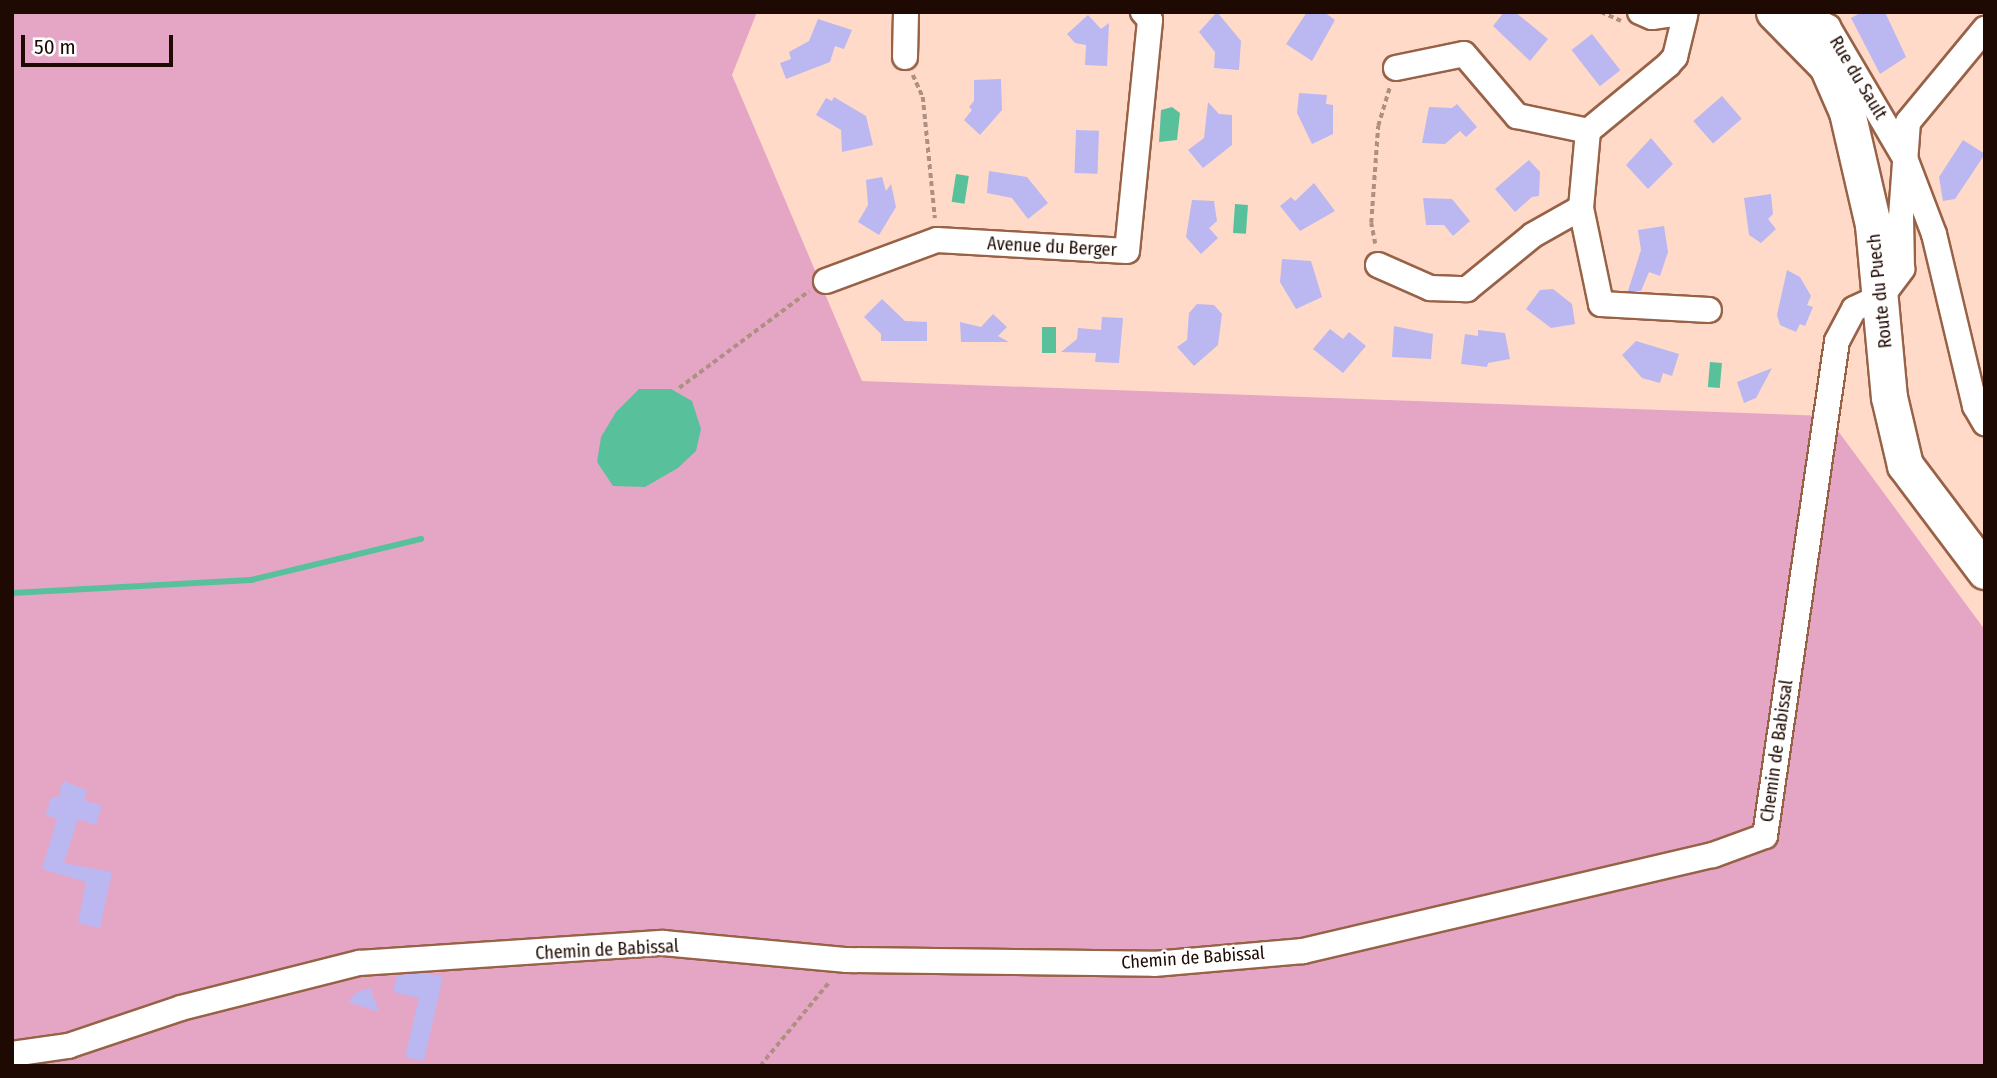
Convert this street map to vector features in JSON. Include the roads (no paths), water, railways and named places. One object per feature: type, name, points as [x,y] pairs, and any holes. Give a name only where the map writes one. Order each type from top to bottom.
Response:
[{"type":"street","points":[[905,57],[906,12]]},
{"type":"street","name":"Avenue du Berger","points":[[826,281],[937,240],[1127,251],[1150,20],[1143,12]]},
{"type":"street","points":[[1640,12],[1651,17],[1686,14],[1675,57],[1588,131],[1581,208],[1601,304],[1709,310]]},
{"type":"street","name":"Rue du Sault","points":[[1785,13],[1828,27],[1905,158],[1934,234],[1975,406],[1985,423]]},
{"type":"street","name":"Route du Puech","points":[[1785,13],[1826,66],[1847,112],[1873,225],[1882,296],[1889,397],[1905,465],[1985,570]]},
{"type":"street","points":[[1882,296],[1902,269],[1908,122],[1985,29]]},
{"type":"street","points":[[1396,68],[1464,54],[1517,116],[1588,131]]},
{"type":"street","points":[[1378,265],[1430,288],[1466,289],[1533,235],[1581,208]]},
{"type":"street","name":"Chemin de Babissal","points":[[12,1054],[68,1046],[181,1008],[359,963],[663,943],[847,960],[1154,964],[1303,951],[1713,855],[1765,836],[1837,341],[1854,309],[1882,296]]},
{"type":"waterway","points":[[12,593],[251,580],[421,539]]}]
